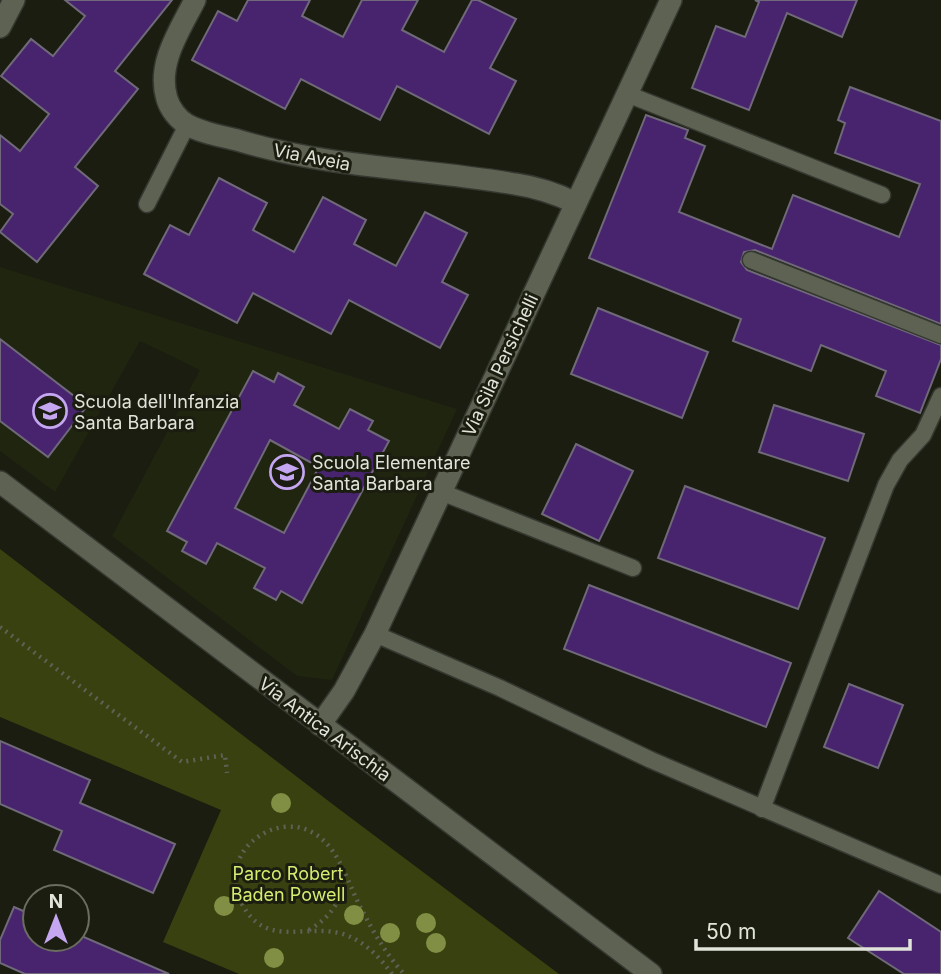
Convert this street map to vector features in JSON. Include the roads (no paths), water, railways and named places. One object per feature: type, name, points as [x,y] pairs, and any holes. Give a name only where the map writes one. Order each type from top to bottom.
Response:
[{"type":"street","points":[[0,27],[14,0]]},
{"type":"street","points":[[187,125],[167,100],[164,79],[168,55],[195,0]]},
{"type":"street","name":"Via Sila Persichelli","points":[[320,726],[344,691],[375,634],[671,0]]},
{"type":"street","name":"Via Aveia","points":[[187,125],[297,155],[344,164],[518,184],[576,202]]},
{"type":"street","name":"Via Antica Arischia","points":[[0,482],[650,974]]},
{"type":"lane","points":[[627,94],[883,195]]},
{"type":"lane","points":[[147,204],[187,125]]},
{"type":"lane","points":[[751,260],[941,335]]},
{"type":"lane","points":[[762,809],[886,485],[900,460],[923,435],[941,396]]},
{"type":"lane","points":[[441,492],[633,568]]},
{"type":"lane","points":[[375,634],[511,693],[639,755],[941,885]]},
{"type":"place","name":"Scuola dell'Infanzia Santa Barbara","points":[[50,411]]},
{"type":"place","name":"Scuola Elementare Santa Barbara","points":[[287,472]]},
{"type":"park label","name":"Parco Robert Baden Powell","points":[[288,883]]}]
